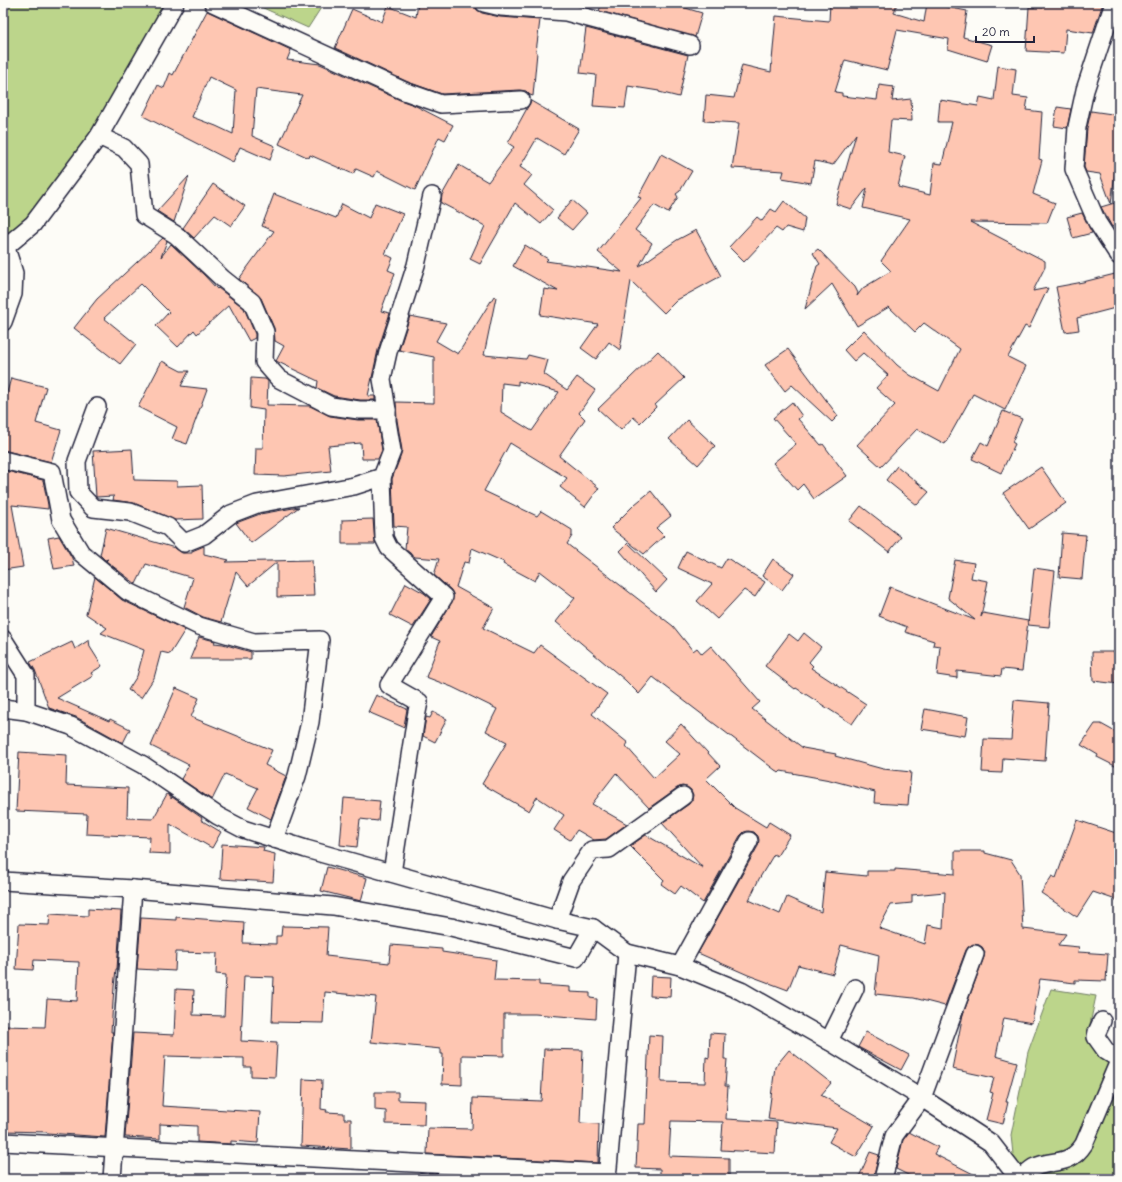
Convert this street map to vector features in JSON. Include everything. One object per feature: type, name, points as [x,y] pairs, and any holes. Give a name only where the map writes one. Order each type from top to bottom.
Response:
[{"type":"street","points":[[3,322],[13,294],[14,273],[4,249],[33,224],[100,136],[175,3]]},
{"type":"street","points":[[213,3],[404,91],[441,104],[522,100]]},
{"type":"street","points":[[484,3],[501,7],[566,12],[690,45]]},
{"type":"street","points":[[1114,3],[1085,90],[1077,127],[1074,169],[1097,222],[1119,256]]},
{"type":"street","points":[[100,136],[124,148],[139,164],[144,215],[176,235],[223,279],[252,302],[265,332],[264,362],[279,379],[331,406],[359,410],[387,410]]},
{"type":"street","points":[[392,873],[419,702],[389,685],[444,597],[389,548],[384,538],[382,478],[392,451],[382,379],[388,352],[416,266],[432,196]]},
{"type":"street","points":[[97,407],[77,461],[78,492],[92,508],[130,512],[168,527],[184,543],[204,535],[231,514],[257,504],[354,486],[382,478]]},
{"type":"street","points":[[3,460],[52,472],[61,520],[81,553],[127,591],[199,626],[254,642],[320,640],[310,722],[297,776],[274,839]]},
{"type":"street","points":[[3,639],[26,675],[26,711]]},
{"type":"street","points":[[3,708],[26,711],[71,726],[143,765],[218,816],[243,829],[557,920],[593,928],[627,953],[680,966],[741,991],[829,1041],[992,1143],[1017,1178],[1034,1168],[1072,1158],[1084,1144],[1119,1060],[1106,1051],[1096,1037],[1102,1021]]},
{"type":"street","points":[[557,920],[571,882],[592,850],[609,849],[683,796]]},
{"type":"street","points":[[680,966],[749,841]]},
{"type":"street","points":[[3,881],[133,889],[333,906],[451,926],[576,958],[593,928]]},
{"type":"street","points":[[112,1179],[133,889]]},
{"type":"street","points":[[3,1142],[607,1176],[627,953]]},
{"type":"street","points":[[883,1179],[894,1136],[922,1098],[976,954]]},
{"type":"street","points":[[829,1041],[855,988]]},
{"type":"green space","points":[[3,3],[175,3],[41,218],[3,239]]},
{"type":"green space","points":[[252,3],[324,3],[308,28]]},
{"type":"green space","points":[[1051,989],[1096,996],[1089,1029],[1119,1051],[1119,1179],[1019,1179],[1015,1174],[1011,1135],[1028,1052]]},
{"type":"building","points":[[418,3],[474,3],[477,10],[482,13],[500,17],[540,20],[533,96],[526,91],[520,90],[442,94],[408,82],[335,48],[352,9],[382,22],[388,6],[416,17]]},
{"type":"building","points":[[602,3],[669,3],[702,13],[695,37],[599,11]]},
{"type":"building","points":[[830,3],[897,3],[894,13],[924,22],[927,3],[967,11],[963,37],[992,45],[987,61],[948,49],[949,39],[897,30],[887,70],[845,60],[835,92],[842,93],[842,96],[877,100],[879,85],[894,87],[892,101],[911,99],[912,121],[891,120],[888,152],[905,156],[898,187],[930,195],[934,163],[942,164],[952,122],[938,122],[940,100],[978,106],[980,97],[994,100],[998,66],[1016,69],[1013,96],[1028,98],[1026,110],[1042,112],[1039,159],[1042,160],[1033,194],[1055,203],[1047,223],[970,222],[1045,261],[1045,267],[1033,291],[1048,288],[1029,328],[1025,326],[1008,357],[1026,366],[1005,410],[973,394],[945,444],[917,429],[881,467],[857,445],[895,405],[876,388],[888,375],[863,353],[854,361],[844,350],[864,330],[897,365],[910,375],[939,391],[960,349],[924,323],[915,332],[889,307],[857,326],[832,284],[805,309],[817,266],[820,264],[813,253],[818,249],[855,287],[858,293],[857,296],[863,288],[891,271],[881,261],[910,219],[863,208],[867,188],[851,209],[836,204],[856,134],[833,165],[815,161],[811,183],[782,178],[784,171],[732,168],[739,123],[704,121],[706,95],[734,98],[742,65],[771,72],[776,16],[829,21]]},
{"type":"building","points":[[1044,3],[1103,3],[1093,33],[1066,29],[1064,53],[1026,51],[1029,7],[1043,8]]},
{"type":"building","points":[[207,11],[291,50],[287,60],[320,64],[414,105],[453,125],[445,140],[439,137],[415,190],[377,171],[374,177],[356,169],[353,174],[310,155],[309,158],[279,144],[302,95],[256,89],[252,136],[275,146],[270,160],[240,147],[233,162],[143,116],[158,85],[164,88],[170,73],[173,75]],"holes":[[[209,77],[236,90],[233,134],[192,117]]]},
{"type":"building","points":[[586,28],[688,55],[679,97],[659,91],[628,86],[625,108],[593,106],[596,75],[580,73]]},
{"type":"building","points":[[531,101],[579,129],[564,154],[537,138],[520,167],[532,175],[524,185],[553,210],[541,224],[515,203],[480,264],[470,259],[485,226],[441,203],[442,195],[459,165],[488,182],[514,147],[508,143]]},
{"type":"building","points":[[1057,107],[1071,109],[1067,128],[1054,126]]},
{"type":"building","points":[[1091,111],[1119,115],[1119,141],[1111,204],[1100,174],[1086,172],[1084,167],[1087,128]]},
{"type":"building","points":[[661,154],[692,171],[680,191],[676,194],[678,197],[668,213],[654,205],[635,230],[652,243],[639,266],[677,240],[696,230],[721,276],[677,300],[664,313],[631,281],[620,350],[609,342],[596,359],[581,348],[598,324],[540,315],[544,289],[558,291],[513,266],[525,245],[548,259],[546,261],[622,272],[598,252],[641,198],[638,197]]},
{"type":"building","points":[[189,176],[174,222],[157,211]]},
{"type":"building","points":[[213,184],[245,206],[231,226],[215,215],[194,238],[183,228]]},
{"type":"building","points":[[274,194],[336,218],[342,204],[369,218],[375,203],[403,214],[385,254],[393,258],[388,270],[395,273],[381,311],[390,313],[378,350],[368,396],[375,396],[375,400],[360,400],[334,396],[317,388],[318,381],[276,361],[284,346],[275,341],[274,328],[261,298],[239,279],[274,231],[262,226]]},
{"type":"building","points":[[572,200],[587,213],[572,230],[557,218]]},
{"type":"building","points":[[784,201],[805,218],[803,232],[786,227],[782,232],[776,228],[744,262],[729,247],[757,217],[762,221],[771,209],[776,212]]},
{"type":"building","points":[[1119,202],[1119,225],[1112,227],[1101,207]]},
{"type":"building","points":[[1082,213],[1092,233],[1073,238],[1067,217]]},
{"type":"building","points":[[163,238],[167,241],[161,257],[171,244],[217,289],[218,288],[244,308],[255,334],[255,338],[249,341],[229,305],[197,334],[194,330],[178,347],[156,326],[169,312],[141,284],[104,318],[136,344],[120,364],[74,328],[97,299]]},
{"type":"building","points":[[1119,273],[1119,307],[1077,318],[1079,330],[1065,332],[1056,287]]},
{"type":"building","points":[[494,296],[496,297],[484,355],[526,359],[528,355],[548,360],[544,374],[567,390],[577,377],[595,390],[579,413],[585,419],[559,456],[599,488],[585,507],[560,487],[567,478],[510,443],[484,491],[537,516],[541,511],[572,530],[572,536],[567,544],[673,626],[693,651],[697,648],[702,654],[711,646],[760,702],[752,709],[803,748],[836,754],[835,756],[883,769],[911,772],[908,805],[874,803],[875,792],[830,780],[781,771],[779,773],[653,677],[639,694],[625,680],[556,622],[575,598],[540,571],[535,581],[503,564],[504,562],[472,548],[469,563],[464,562],[456,587],[494,608],[483,628],[534,653],[540,645],[607,694],[592,714],[628,743],[626,746],[654,778],[680,754],[665,741],[681,724],[720,766],[706,779],[735,808],[766,827],[769,822],[790,835],[777,856],[774,854],[759,879],[749,900],[780,914],[787,897],[821,912],[825,872],[867,876],[867,871],[895,871],[895,869],[955,874],[955,851],[985,851],[985,853],[1011,860],[1020,874],[1023,929],[1066,934],[1058,945],[1079,947],[1078,952],[1108,954],[1106,981],[1075,980],[1075,983],[1040,979],[1032,1023],[1004,1018],[996,1056],[1017,1062],[1006,1102],[1008,1102],[1003,1124],[986,1120],[993,1093],[990,1092],[994,1078],[952,1069],[963,1014],[984,957],[985,952],[979,945],[973,944],[966,950],[945,1006],[914,998],[875,994],[879,955],[841,945],[833,974],[798,965],[788,990],[748,975],[698,953],[758,846],[758,836],[754,832],[744,832],[740,836],[703,903],[681,886],[675,894],[661,884],[664,880],[630,846],[646,835],[703,868],[662,823],[689,804],[692,800],[693,795],[691,790],[687,787],[682,786],[677,788],[649,808],[616,773],[592,804],[627,824],[606,839],[594,840],[577,830],[570,840],[554,830],[564,815],[537,797],[529,811],[482,784],[507,742],[486,731],[497,709],[452,687],[426,677],[440,641],[431,637],[452,602],[453,594],[451,590],[434,575],[439,559],[415,557],[405,549],[407,527],[394,526],[392,479],[402,450],[397,420],[396,402],[434,403],[434,357],[399,350],[410,316],[446,323],[436,341],[458,354]],"holes":[[[518,381],[559,392],[532,431],[501,412],[502,383],[518,385]],[[945,892],[943,928],[928,925],[925,944],[879,928],[891,905],[912,903],[912,895]]]},
{"type":"building","points":[[788,349],[838,416],[832,422],[792,385],[785,391],[765,365]]},
{"type":"building","points":[[658,351],[684,378],[655,405],[656,407],[640,423],[633,417],[621,430],[598,409]]},
{"type":"building","points":[[162,361],[181,371],[189,371],[181,386],[207,389],[187,444],[172,439],[177,427],[138,407]]},
{"type":"building","points":[[11,378],[46,387],[36,423],[61,430],[51,462],[3,450],[3,407]]},
{"type":"building","points":[[251,378],[265,379],[268,381],[267,405],[310,406],[330,416],[358,420],[377,420],[382,450],[378,459],[362,459],[361,443],[328,446],[331,471],[284,476],[255,475],[256,448],[263,448],[264,410],[250,408]]},
{"type":"building","points":[[792,402],[802,416],[798,419],[821,445],[823,444],[847,476],[814,499],[803,484],[797,490],[773,463],[796,444],[773,418]]},
{"type":"building","points":[[1003,411],[1022,419],[1012,442],[1015,444],[1001,473],[972,459],[981,442],[988,446]]},
{"type":"building","points":[[687,420],[715,446],[698,465],[669,439]]},
{"type":"building","points":[[132,449],[134,480],[177,481],[177,486],[202,485],[203,519],[175,520],[134,503],[113,500],[114,496],[96,497],[93,451]]},
{"type":"building","points":[[897,466],[929,492],[917,505],[886,480]]},
{"type":"building","points":[[1041,467],[1066,503],[1029,529],[1003,493]]},
{"type":"building","points":[[3,470],[43,480],[48,509],[12,505],[23,567],[3,570]]},
{"type":"building","points":[[651,491],[671,516],[656,528],[664,536],[644,554],[611,528],[635,504]]},
{"type":"building","points":[[861,506],[901,537],[889,552],[849,521]]},
{"type":"building","points":[[299,507],[251,543],[236,523],[260,514]]},
{"type":"building","points":[[373,519],[375,544],[342,544],[342,520]]},
{"type":"building","points":[[106,528],[175,548],[182,553],[192,553],[192,551],[204,546],[204,554],[229,560],[226,562],[312,560],[314,596],[277,597],[277,562],[248,586],[236,572],[221,622],[203,617],[184,607],[193,578],[146,564],[136,584],[106,561],[108,559],[105,560],[100,555]]},
{"type":"building","points":[[1062,533],[1086,535],[1082,579],[1059,577]]},
{"type":"building","points":[[59,536],[72,558],[74,566],[54,569],[48,538]]},
{"type":"building","points":[[628,543],[667,580],[656,592],[620,551]]},
{"type":"building","points":[[686,551],[721,568],[727,558],[765,582],[755,597],[744,590],[717,619],[697,601],[712,584],[678,568]]},
{"type":"building","points":[[773,559],[794,574],[782,590],[762,576]]},
{"type":"building","points":[[955,560],[974,563],[971,578],[988,581],[981,617],[983,613],[1028,621],[1022,671],[1002,669],[1001,676],[957,671],[957,678],[937,675],[940,646],[933,645],[934,641],[905,632],[907,627],[879,616],[890,587],[975,620],[948,598]]},
{"type":"building","points":[[1034,568],[1055,571],[1049,627],[1028,625]]},
{"type":"building","points":[[95,577],[122,600],[185,630],[170,654],[161,652],[154,678],[141,698],[128,690],[137,676],[144,650],[101,633],[107,628],[86,614]]},
{"type":"building","points":[[406,583],[424,593],[431,599],[413,627],[390,615]]},
{"type":"building","points":[[804,633],[821,647],[809,662],[813,666],[811,668],[866,704],[852,724],[796,688],[795,689],[765,666],[789,634],[798,641]]},
{"type":"building","points":[[199,637],[215,641],[214,643],[251,652],[251,659],[190,659]]},
{"type":"building","points":[[89,640],[90,647],[102,666],[91,673],[93,676],[57,698],[109,721],[110,719],[130,729],[123,743],[76,717],[49,708],[35,670],[30,662],[72,642],[75,649]]},
{"type":"building","points":[[1092,652],[1119,652],[1119,684],[1093,681]]},
{"type":"building","points":[[176,688],[199,698],[191,717],[272,750],[265,765],[286,776],[271,819],[248,807],[258,788],[225,774],[212,800],[181,779],[189,765],[151,746]]},
{"type":"building","points":[[376,695],[407,709],[403,727],[368,712]]},
{"type":"building","points":[[1014,700],[1049,703],[1045,761],[1003,758],[1002,773],[982,772],[984,739],[1011,740]]},
{"type":"building","points":[[925,709],[968,717],[965,736],[921,729]]},
{"type":"building","points":[[433,712],[447,719],[435,742],[423,736],[426,717],[430,718]]},
{"type":"building","points":[[1095,724],[1101,724],[1119,734],[1119,768],[1097,757],[1098,755],[1081,745]]},
{"type":"building","points":[[19,752],[67,755],[66,785],[128,788],[127,818],[153,819],[167,794],[171,796],[171,799],[172,797],[202,818],[201,820],[221,832],[212,848],[170,824],[170,854],[149,853],[150,837],[86,834],[87,814],[16,811]]},
{"type":"building","points":[[344,798],[380,801],[378,821],[360,819],[357,847],[340,845]]},
{"type":"building","points":[[1077,820],[1119,834],[1119,901],[1093,892],[1077,917],[1041,893],[1052,876],[1056,878]]},
{"type":"building","points":[[222,844],[264,847],[263,851],[275,854],[273,882],[220,879]]},
{"type":"building","points":[[327,867],[367,878],[361,901],[321,891]]},
{"type":"building","points":[[88,909],[121,911],[117,969],[114,987],[111,1032],[113,1032],[105,1137],[47,1132],[3,1131],[3,1026],[45,1027],[47,999],[77,1001],[79,962],[34,960],[33,970],[16,969],[19,924],[49,925],[50,914],[88,916]]},
{"type":"building","points":[[176,917],[244,922],[243,943],[276,944],[276,936],[281,936],[282,926],[328,927],[326,956],[389,963],[391,945],[442,949],[442,952],[496,960],[494,980],[539,981],[539,985],[570,987],[570,992],[590,993],[590,998],[597,999],[596,1019],[535,1014],[504,1014],[504,1056],[462,1055],[462,1085],[442,1084],[443,1054],[441,1054],[441,1049],[371,1042],[376,997],[325,992],[323,1023],[272,1022],[274,977],[244,976],[241,1041],[277,1043],[275,1077],[251,1076],[251,1067],[244,1067],[244,1058],[165,1056],[162,1106],[260,1112],[258,1143],[231,1141],[231,1144],[197,1142],[197,1126],[160,1124],[160,1139],[125,1137],[133,1033],[174,1035],[176,989],[194,990],[193,1015],[224,1016],[226,975],[216,974],[217,953],[176,952],[175,971],[137,969],[141,918],[176,920]]},
{"type":"building","points":[[651,976],[671,977],[670,997],[650,996]]},
{"type":"building","points":[[866,1032],[909,1055],[901,1070],[858,1047]]},
{"type":"building","points":[[710,1033],[725,1034],[724,1059],[727,1059],[725,1086],[728,1086],[726,1119],[777,1122],[775,1153],[721,1150],[723,1122],[671,1121],[669,1156],[729,1158],[729,1179],[660,1179],[660,1169],[636,1168],[638,1124],[645,1124],[649,1035],[663,1036],[661,1082],[705,1083],[706,1057],[709,1058]]},
{"type":"building","points":[[544,1049],[583,1050],[580,1123],[599,1124],[598,1163],[427,1154],[428,1128],[472,1129],[473,1098],[541,1101]]},
{"type":"building","points":[[789,1050],[831,1083],[821,1095],[874,1126],[856,1157],[829,1142],[837,1128],[768,1119],[775,1067]]},
{"type":"building","points":[[303,1079],[322,1080],[321,1109],[327,1110],[326,1112],[344,1113],[344,1119],[351,1119],[351,1149],[301,1146]]},
{"type":"building","points":[[375,1092],[398,1092],[398,1100],[425,1101],[424,1125],[386,1124],[386,1111],[375,1110]]},
{"type":"building","points":[[909,1132],[938,1147],[934,1154],[983,1179],[916,1179],[896,1169],[903,1140]]},
{"type":"building","points":[[870,1152],[879,1155],[873,1179],[858,1179]]}]
